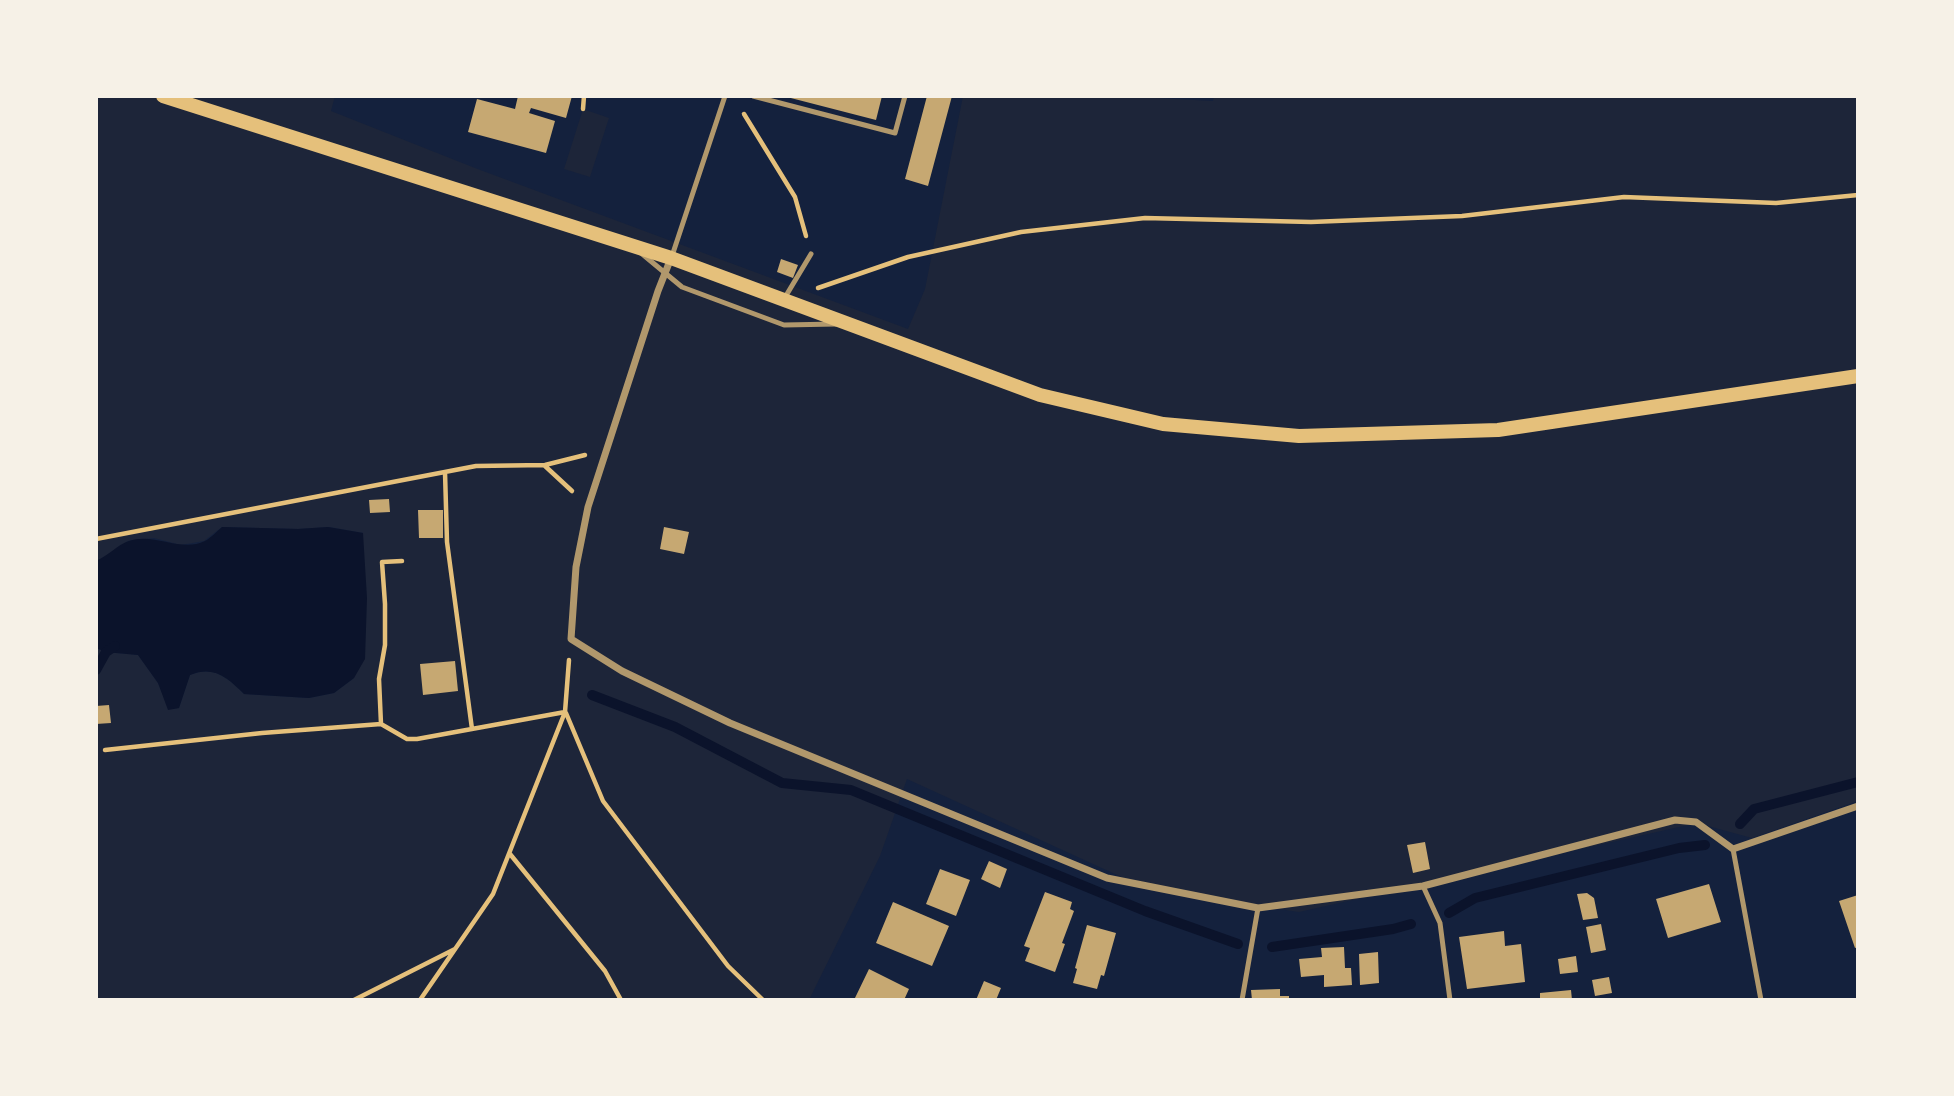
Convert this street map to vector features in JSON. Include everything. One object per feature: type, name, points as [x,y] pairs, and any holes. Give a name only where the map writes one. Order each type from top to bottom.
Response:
[{"type":"main road","points":[[163,96],[630,244],[1040,395],[1163,424],[1299,436],[1498,429],[1858,376]]},
{"type":"street","points":[[671,258],[588,507],[576,568],[571,639],[622,671],[730,723],[1107,878],[1258,908],[1423,886],[1675,820],[1696,822],[1733,849],[1858,806]]},
{"type":"lane","points":[[671,258],[725,96]]},
{"type":"lane","points":[[754,96],[895,133],[905,96]]},
{"type":"lane","points":[[630,244],[682,287],[784,325],[851,324]]},
{"type":"lane","points":[[784,299],[811,254]]},
{"type":"lane","points":[[1733,849],[1761,1000]]},
{"type":"lane","points":[[1423,886],[1440,923],[1450,1000]]},
{"type":"lane","points":[[1241,1000],[1258,908]]},
{"type":"path","points":[[583,109],[584,96]]},
{"type":"path","points":[[740,108],[795,197],[811,254]]},
{"type":"path","points":[[784,299],[908,257],[1021,232],[1145,218],[1311,222],[1462,216],[1624,197],[1776,203],[1858,195]]},
{"type":"path","points":[[96,539],[476,466],[545,466],[607,450]]},
{"type":"path","points":[[545,466],[588,507]]},
{"type":"path","points":[[445,472],[447,542],[472,729]]},
{"type":"path","points":[[381,724],[379,679],[385,645],[382,562],[402,561]]},
{"type":"path","points":[[420,1000],[493,894],[565,712],[571,639]]},
{"type":"path","points":[[105,750],[262,733],[381,724],[407,739],[565,712]]},
{"type":"path","points":[[565,712],[603,802],[728,966],[763,1000]]},
{"type":"path","points":[[509,853],[605,971],[621,1000]]},
{"type":"path","points":[[354,1000],[455,948]]},
{"type":"shaded area","points":[[96,96],[335,96],[331,111],[475,168],[908,329],[925,289],[963,96],[1119,96],[1213,101],[1214,96],[1858,96],[1858,801],[1752,838],[1697,823],[1299,912],[1150,890],[907,779],[880,856],[809,1000],[96,1000],[96,648],[106,652],[138,655],[158,683],[169,709],[179,708],[190,675],[206,671],[226,678],[244,694],[309,698],[334,693],[354,678],[363,533],[329,527],[222,527],[204,541],[181,545],[154,538],[128,541],[107,557],[96,561]]},
{"type":"shaded area","points":[[583,109],[609,118],[590,177],[564,169]]},
{"type":"shaded area","points":[[222,527],[328,527],[363,533],[367,598],[365,659],[354,678],[334,693],[309,698],[244,694],[220,675],[199,672],[190,675],[179,708],[168,710],[158,683],[138,655],[106,652],[96,648],[96,561],[129,541],[148,539],[196,544],[207,540]]},
{"type":"building","points":[[518,96],[572,96],[566,118],[531,108],[529,113],[555,121],[546,153],[468,132],[477,99],[515,109]]},
{"type":"building","points":[[783,96],[882,96],[876,120]]},
{"type":"building","points":[[927,96],[952,96],[928,186],[905,179]]},
{"type":"building","points":[[781,259],[798,265],[793,278],[777,272]]},
{"type":"building","points":[[389,499],[390,512],[370,513],[369,500]]},
{"type":"building","points":[[418,510],[443,510],[443,538],[419,538]]},
{"type":"building","points":[[664,527],[689,532],[684,554],[660,549]]},
{"type":"building","points":[[455,661],[458,691],[423,695],[420,664]]},
{"type":"building","points":[[109,705],[111,723],[96,724],[96,706]]},
{"type":"building","points":[[1425,842],[1430,869],[1413,873],[1407,845]]},
{"type":"building","points":[[989,861],[1007,869],[1000,888],[981,879]]},
{"type":"building","points":[[940,869],[970,880],[956,916],[926,904]]},
{"type":"building","points":[[1709,884],[1721,922],[1668,938],[1656,899]]},
{"type":"building","points":[[1045,892],[1072,902],[1070,909],[1074,911],[1055,972],[1025,961],[1030,948],[1024,946]]},
{"type":"building","points":[[1587,893],[1594,898],[1598,918],[1583,920],[1577,894]]},
{"type":"building","points":[[1858,895],[1858,947],[1855,948],[1839,901]]},
{"type":"building","points":[[893,902],[949,926],[932,966],[876,943]]},
{"type":"building","points":[[1601,924],[1606,950],[1591,953],[1586,927]]},
{"type":"building","points":[[1087,925],[1116,933],[1104,976],[1101,975],[1097,989],[1073,983]]},
{"type":"building","points":[[1504,931],[1505,946],[1521,944],[1525,982],[1467,989],[1459,937]]},
{"type":"building","points":[[1344,947],[1345,968],[1351,968],[1352,985],[1324,987],[1324,975],[1301,977],[1299,959],[1322,957],[1321,948]]},
{"type":"building","points":[[1378,952],[1379,983],[1360,985],[1359,954]]},
{"type":"building","points":[[1576,956],[1578,972],[1560,974],[1558,959]]},
{"type":"building","points":[[869,969],[909,989],[904,1000],[854,1000]]},
{"type":"building","points":[[1609,977],[1612,993],[1595,996],[1592,980]]},
{"type":"building","points":[[984,981],[1001,988],[996,1000],[976,1000]]},
{"type":"building","points":[[1280,989],[1280,996],[1289,996],[1289,1000],[1252,1000],[1251,990]]},
{"type":"building","points":[[1571,990],[1572,1000],[1540,1000],[1540,993]]},
{"type":"waterway","points":[[96,670],[106,652],[115,646]]},
{"type":"waterway","points":[[592,695],[675,727],[782,783],[851,790],[1145,911],[1238,944]]},
{"type":"waterway","points":[[1740,824],[1754,809],[1858,782]]},
{"type":"waterway","points":[[1449,913],[1475,898],[1679,848],[1705,845]]},
{"type":"waterway","points":[[1272,947],[1411,924]]}]
